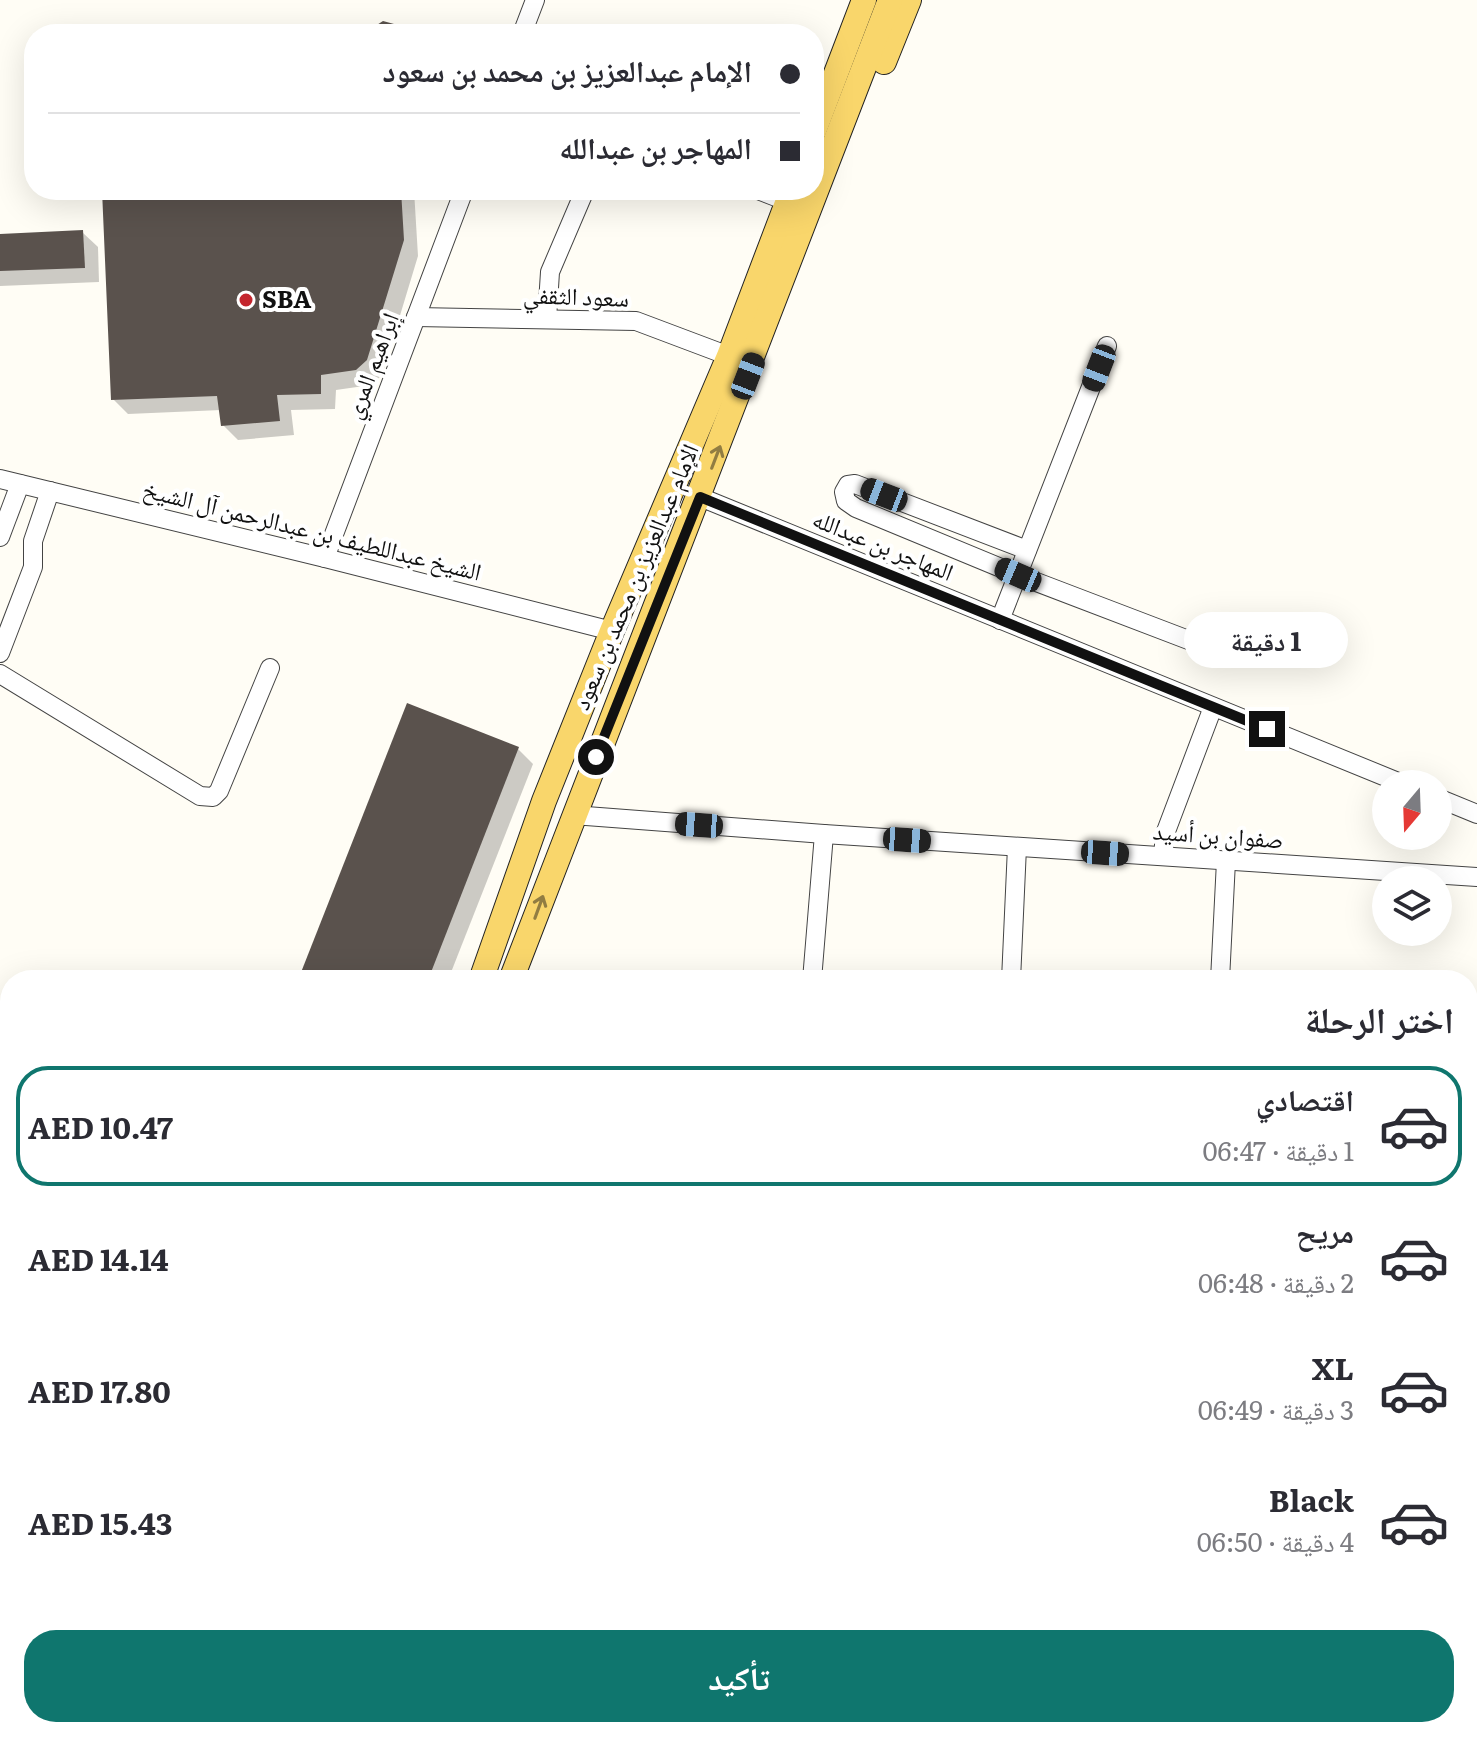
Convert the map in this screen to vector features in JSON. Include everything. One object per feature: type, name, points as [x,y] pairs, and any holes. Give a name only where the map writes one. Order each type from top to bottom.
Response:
[{"type":"main road","points":[[824,59],[846,0]]},
{"type":"main road","points":[[824,105],[864,0]]},
{"type":"main road","name":"الإمام عبدالعزيز بن محمد بن سعود","points":[[824,175],[890,0]]},
{"type":"main road","name":"الإمام عبدالعزيز بن محمد بن سعود","points":[[748,376],[793,287],[909,0]]},
{"type":"main road","name":"الإمام عبدالعزيز بن محمد بن سعود","points":[[485,970],[544,801],[612,631],[729,356],[774,200]]},
{"type":"main road","name":"الإمام عبدالعزيز بن محمد بن سعود","points":[[515,970],[814,200]]},
{"type":"main road","points":[[467,970],[494,903],[544,801]]},
{"type":"street","points":[[526,24],[535,0]]},
{"type":"street","name":"إبراهيم المري","points":[[325,558],[460,200]]},
{"type":"street","points":[[547,319],[550,272],[581,200]]},
{"type":"street","name":"سعود الثقفي","points":[[416,317],[636,321],[729,356]]},
{"type":"street","points":[[1000,620],[1107,346]]},
{"type":"street","name":"الشيخ عبداللطيف بن عبدالرحمن آل الشيخ","points":[[0,479],[612,631]]},
{"type":"street","points":[[0,537],[20,484]]},
{"type":"street","points":[[1027,550],[855,484],[848,485],[844,492],[846,501],[856,508],[1018,575],[1191,641]]},
{"type":"street","points":[[0,653],[33,567],[35,530],[50,491]]},
{"type":"street","name":"المهاجر بن عبدالله","points":[[700,497],[1372,771]]},
{"type":"street","points":[[0,674],[200,796],[213,797],[219,791],[270,668]]},
{"type":"street","points":[[1163,856],[1165,834],[1213,707]]},
{"type":"street","points":[[1452,804],[1477,814]]},
{"type":"street","name":"صفوان بن أسيد","points":[[573,815],[1477,877]]},
{"type":"street","points":[[813,970],[824,834]]},
{"type":"street","points":[[1011,970],[1017,847]]},
{"type":"street","points":[[1221,970],[1226,861]]},
{"type":"building","name":"SBA","points":[[102,200],[402,200],[404,240],[367,360],[356,370],[321,375],[321,394],[277,395],[280,421],[221,426],[217,396],[111,400]]},
{"type":"building","points":[[83,230],[85,268],[0,271],[0,234]]},
{"type":"building","points":[[407,703],[519,747],[432,970],[302,970]]},
{"type":"place","name":"SBA","points":[[246,300]]},
{"type":"route","points":[[596,757],[700,497],[1267,729]]}]
